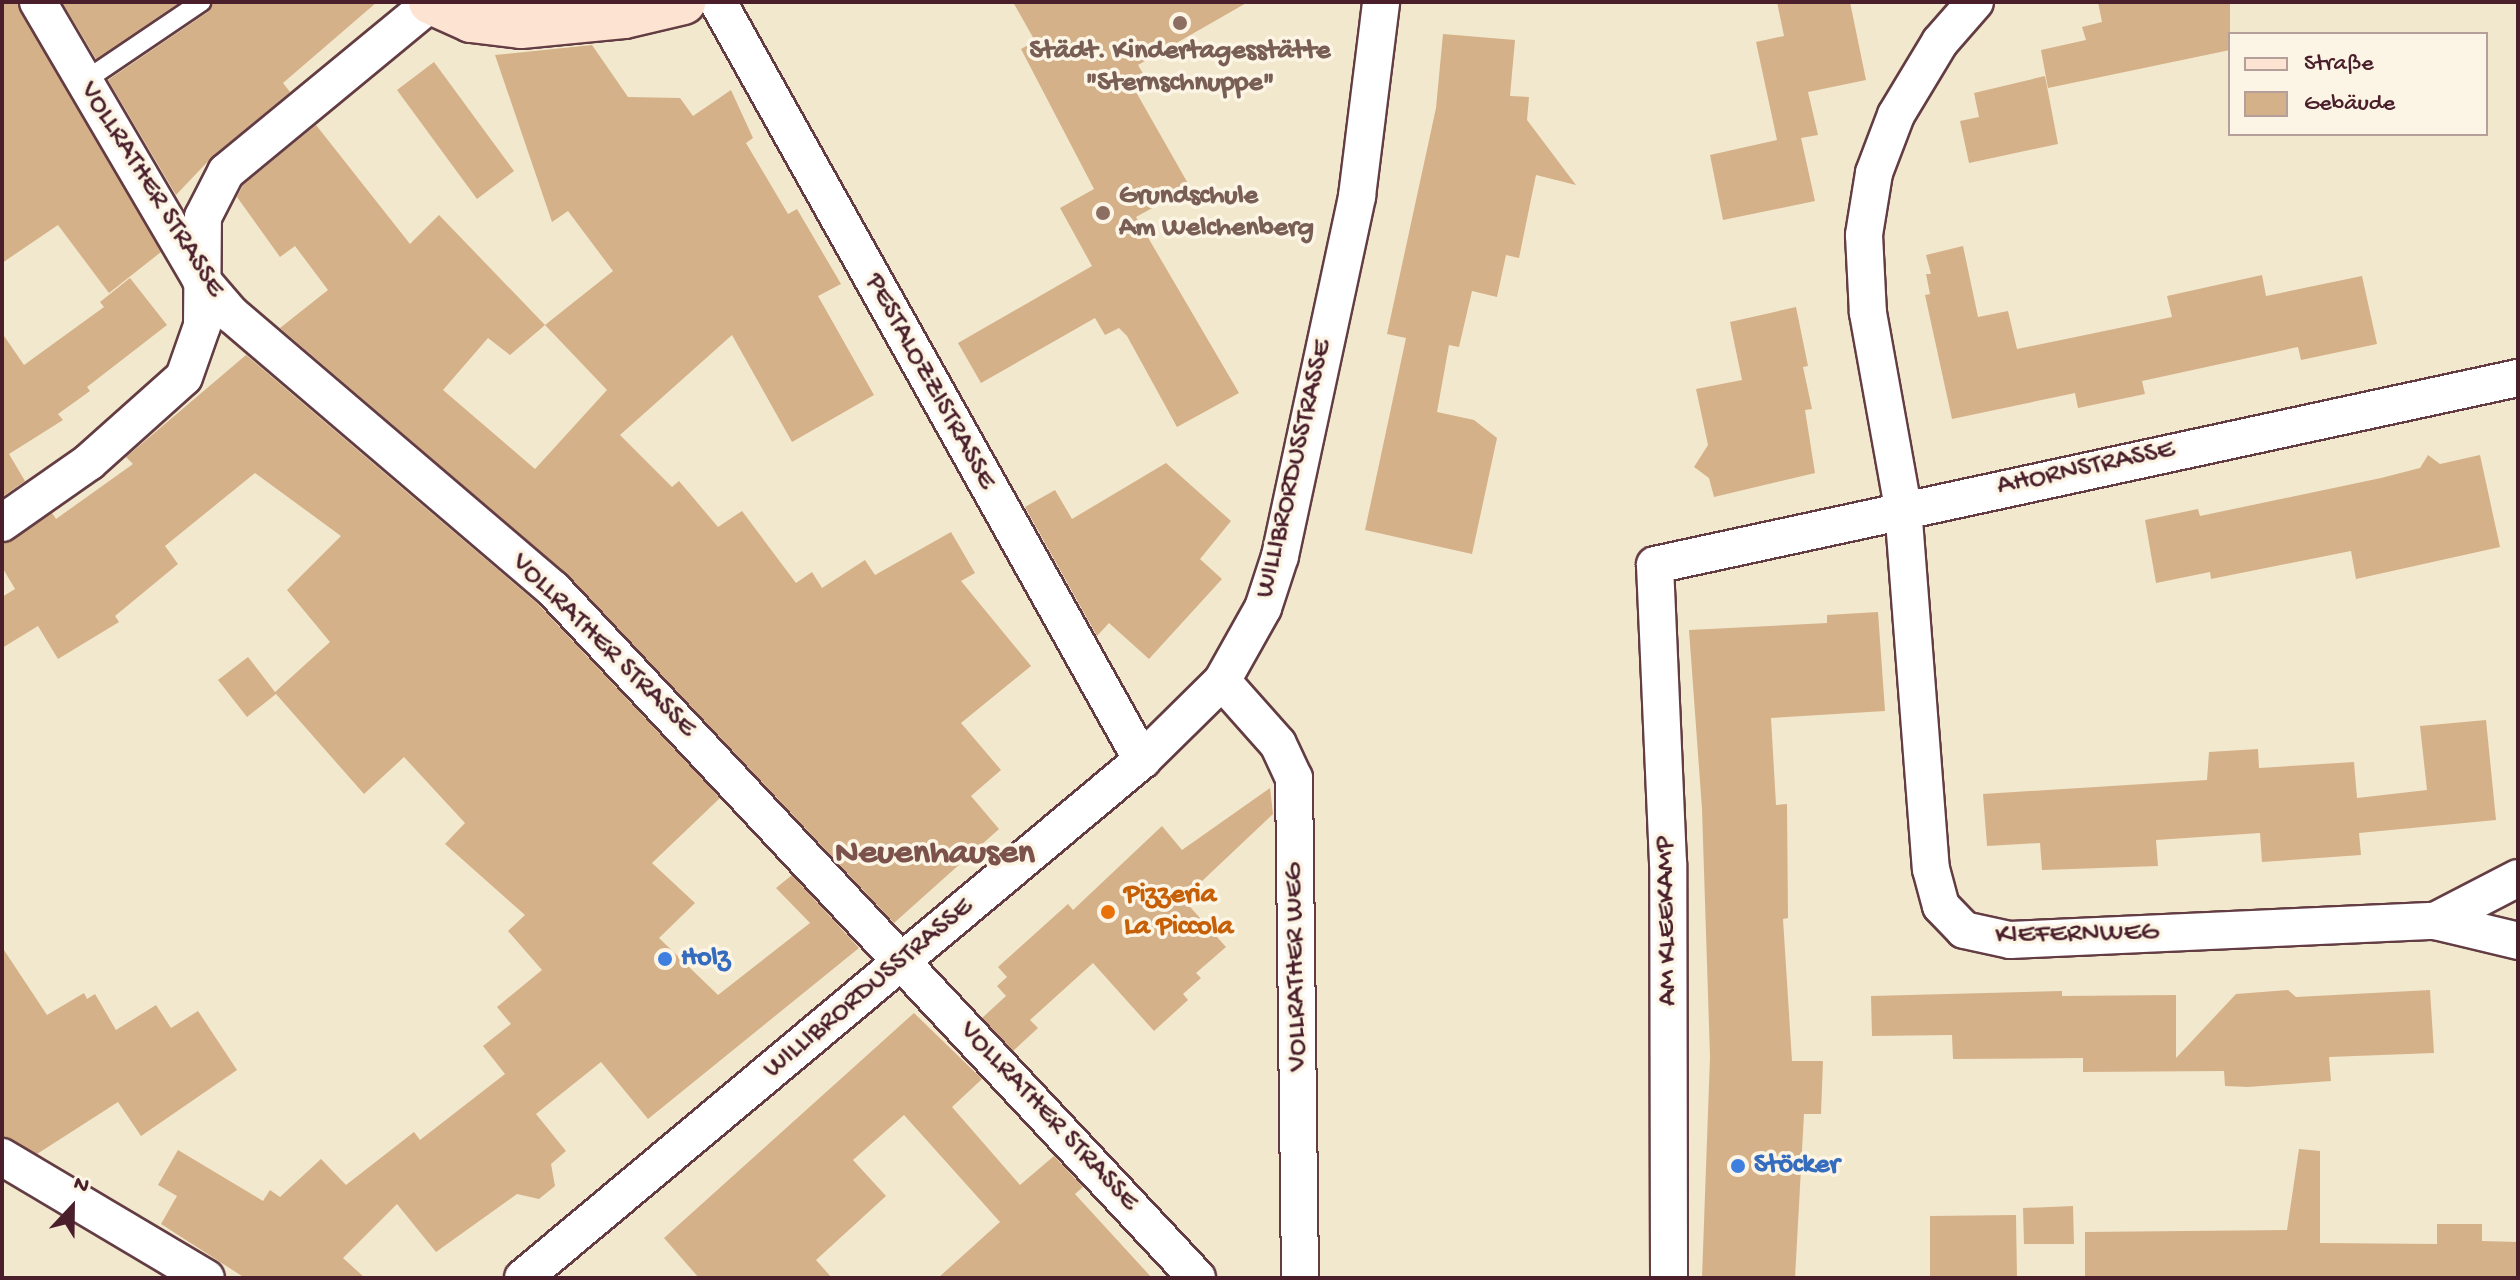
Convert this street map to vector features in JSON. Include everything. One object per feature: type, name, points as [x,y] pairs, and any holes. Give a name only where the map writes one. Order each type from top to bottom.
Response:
[{"type":"street","name":"VOLLRATHER STRASSE","points":[[38,2],[200,278],[263,343],[553,589],[1197,1278]]},
{"type":"street","points":[[2,523],[89,462],[184,377],[201,337],[203,217],[226,172],[432,2],[471,20],[521,26],[624,16],[683,2]]},
{"type":"street","name":"PESTALOZZISTRASSE","points":[[718,2],[1142,760]]},
{"type":"street","name":"WILLIBRORDUSSTRASSE","points":[[523,1278],[1142,760],[1222,681],[1263,608],[1280,556],[1357,196],[1381,2]]},
{"type":"street","name":"KIEFERNWEG","points":[[1975,2],[1909,90],[1883,143],[1867,201],[1863,272],[1903,507],[1931,869],[1938,901],[1956,925],[1982,936],[2010,940],[2435,921],[2518,941]]},
{"type":"street","name":"AHORNSTRASSE","points":[[1655,565],[1903,507],[2518,378]]},
{"type":"street","name":"AM KLEEKAMP","points":[[1655,565],[1668,863],[1669,1278]]},
{"type":"street","name":"VOLLRATHER WEG","points":[[1222,681],[1278,744],[1294,778],[1300,1278]]},
{"type":"street","name":"KIEFERNWEG","points":[[2435,921],[2518,878]]},
{"type":"street","points":[[2,1157],[206,1278]]},
{"type":"lane","points":[[83,82],[201,2]]},
{"type":"building","points":[[2,2],[17,2],[161,252],[109,293],[58,225],[2,263]]},
{"type":"building","points":[[62,2],[180,2],[96,59]]},
{"type":"building","points":[[213,2],[377,2],[283,83],[290,92],[213,156],[176,195],[108,80],[208,12]]},
{"type":"building","name":"Grundschule Am Welchenberg","points":[[1013,2],[1248,2],[1138,65],[1149,84],[1136,92],[1190,187],[1136,217],[1239,393],[1177,427],[1127,336],[1119,328],[1105,335],[1095,318],[981,383],[958,343],[1092,266],[1060,208],[1094,189],[1021,49],[1035,41]]},
{"type":"building","points":[[1777,2],[1850,2],[1866,80],[1808,92],[1818,135],[1801,138],[1815,201],[1723,220],[1710,155],[1777,140],[1756,42],[1784,36]]},
{"type":"building","points":[[2098,2],[2230,2],[2228,50],[2048,88],[2041,50],[2086,40],[2082,27],[2102,22]]},
{"type":"building","points":[[1443,34],[1515,40],[1510,96],[1529,97],[1527,120],[1576,185],[1536,175],[1519,258],[1506,255],[1497,297],[1472,291],[1459,347],[1449,345],[1437,412],[1474,420],[1497,438],[1472,554],[1365,530],[1406,338],[1387,334],[1436,108]]},
{"type":"building","points":[[592,45],[628,97],[680,98],[693,116],[731,90],[753,138],[746,143],[788,214],[797,209],[841,284],[818,296],[874,395],[792,442],[732,335],[620,435],[672,487],[679,481],[718,527],[742,511],[796,583],[812,572],[822,588],[865,560],[875,575],[951,532],[975,573],[961,581],[1031,666],[961,723],[1001,770],[971,796],[999,829],[894,923],[568,575],[280,328],[328,290],[295,246],[280,257],[237,197],[243,185],[316,125],[410,244],[439,215],[545,325],[613,271],[568,211],[552,222],[495,55]],"holes":[[[545,325],[607,390],[535,469],[443,390],[488,338],[510,355]]]},
{"type":"building","points":[[434,62],[514,171],[477,199],[397,90]]},
{"type":"building","points":[[2045,76],[2058,144],[1969,163],[1960,121],[1979,117],[1974,93]]},
{"type":"building","points":[[1963,246],[1978,317],[2008,311],[2017,349],[2172,317],[2167,296],[2262,275],[2266,296],[2362,276],[2377,344],[2301,360],[2298,347],[2142,381],[2145,394],[2078,408],[2075,393],[1952,419],[1925,295],[1930,294],[1926,274],[1931,274],[1926,255]]},
{"type":"building","points":[[130,278],[167,325],[87,387],[90,391],[58,414],[63,420],[9,454],[25,481],[2,497],[2,333],[24,365],[104,307],[100,302]]},
{"type":"building","points":[[1796,307],[1808,366],[1803,367],[1812,409],[1805,410],[1815,473],[1714,497],[1709,478],[1694,467],[1708,445],[1696,389],[1742,380],[1730,322]]},
{"type":"building","points":[[246,355],[538,604],[720,798],[652,863],[695,903],[659,938],[718,995],[810,923],[776,888],[792,875],[859,948],[648,1119],[601,1062],[536,1114],[566,1151],[551,1164],[555,1186],[539,1199],[517,1194],[436,1252],[397,1204],[343,1258],[365,1278],[245,1278],[161,1224],[177,1196],[158,1185],[178,1150],[263,1201],[270,1190],[280,1197],[321,1159],[346,1185],[414,1132],[420,1140],[505,1074],[483,1046],[511,1024],[497,1007],[542,970],[508,931],[525,915],[445,844],[465,823],[404,757],[364,794],[276,694],[247,717],[218,680],[248,657],[275,692],[330,642],[287,590],[341,536],[255,473],[165,546],[178,564],[115,616],[119,622],[58,659],[38,626],[2,648],[2,597],[15,589],[2,567],[2,544],[52,513],[56,519],[133,464],[126,457]]},
{"type":"building","points":[[2428,455],[2440,464],[2480,455],[2500,547],[2356,579],[2351,551],[2211,579],[2210,572],[2156,583],[2145,520],[2198,509],[2200,516],[2381,478],[2420,468]]},
{"type":"building","points":[[1166,463],[1231,521],[1200,559],[1222,579],[1149,659],[1109,623],[1097,636],[1025,507],[1055,490],[1072,519]]},
{"type":"building","points":[[1878,612],[1885,711],[1771,718],[1776,805],[1787,804],[1788,918],[1783,919],[1792,1061],[1823,1061],[1821,1114],[1804,1114],[1795,1278],[1702,1278],[1710,1057],[1702,809],[1689,630],[1827,623],[1827,615]]},
{"type":"building","points":[[2486,720],[2496,820],[2359,833],[2361,855],[2262,862],[2260,833],[2156,840],[2158,866],[2042,870],[2040,843],[1987,846],[1983,794],[2207,780],[2209,752],[2258,749],[2259,768],[2354,762],[2357,798],[2427,790],[2420,726]]},
{"type":"building","points":[[1270,788],[1273,814],[1183,899],[1226,947],[1196,973],[1201,978],[1183,994],[1188,1000],[1154,1031],[1093,963],[1030,1020],[1038,1028],[1013,1051],[982,1018],[1006,996],[997,986],[1007,977],[998,967],[1068,904],[1073,910],[1162,826],[1182,850]]},
{"type":"building","points":[[2,947],[47,1015],[84,993],[87,999],[95,994],[116,1030],[156,1005],[171,1028],[198,1011],[237,1070],[141,1136],[118,1102],[37,1154],[2,1136]]},
{"type":"building","points":[[2288,990],[2296,997],[2430,990],[2434,1053],[2329,1057],[2331,1081],[2248,1087],[2225,1086],[2224,1071],[2083,1072],[2083,1058],[1953,1059],[1952,1035],[1872,1036],[1871,996],[2062,991],[2062,996],[2176,995],[2176,1058],[2236,994]]},
{"type":"building","points":[[914,1013],[982,1079],[952,1107],[1020,1185],[1054,1156],[1083,1187],[1075,1194],[1152,1278],[938,1278],[1000,1222],[904,1115],[853,1160],[886,1196],[816,1260],[832,1278],[699,1278],[664,1238]]},
{"type":"building","points":[[2299,1149],[2320,1151],[2320,1243],[2437,1244],[2437,1224],[2482,1224],[2482,1241],[2518,1242],[2518,1278],[2085,1278],[2085,1232],[2287,1230]]},
{"type":"building","points":[[2073,1206],[2074,1244],[2024,1244],[2023,1208]]},
{"type":"building","points":[[2016,1215],[2017,1278],[1930,1278],[1930,1216]]},
{"type":"place","name":"Städt. Kindertagesstätte \"Sternschnuppe\"","points":[[1180,23]]},
{"type":"place","name":"Grundschule Am Welchenberg","points":[[1103,213]]},
{"type":"place","name":"Pizzeria La Piccola","points":[[1108,912]]},
{"type":"place","name":"Holz","points":[[665,959]]},
{"type":"place","name":"Stöcker","points":[[1738,1166]]},
{"type":"district","name":"Neuenhausen","points":[[935,855]]}]
